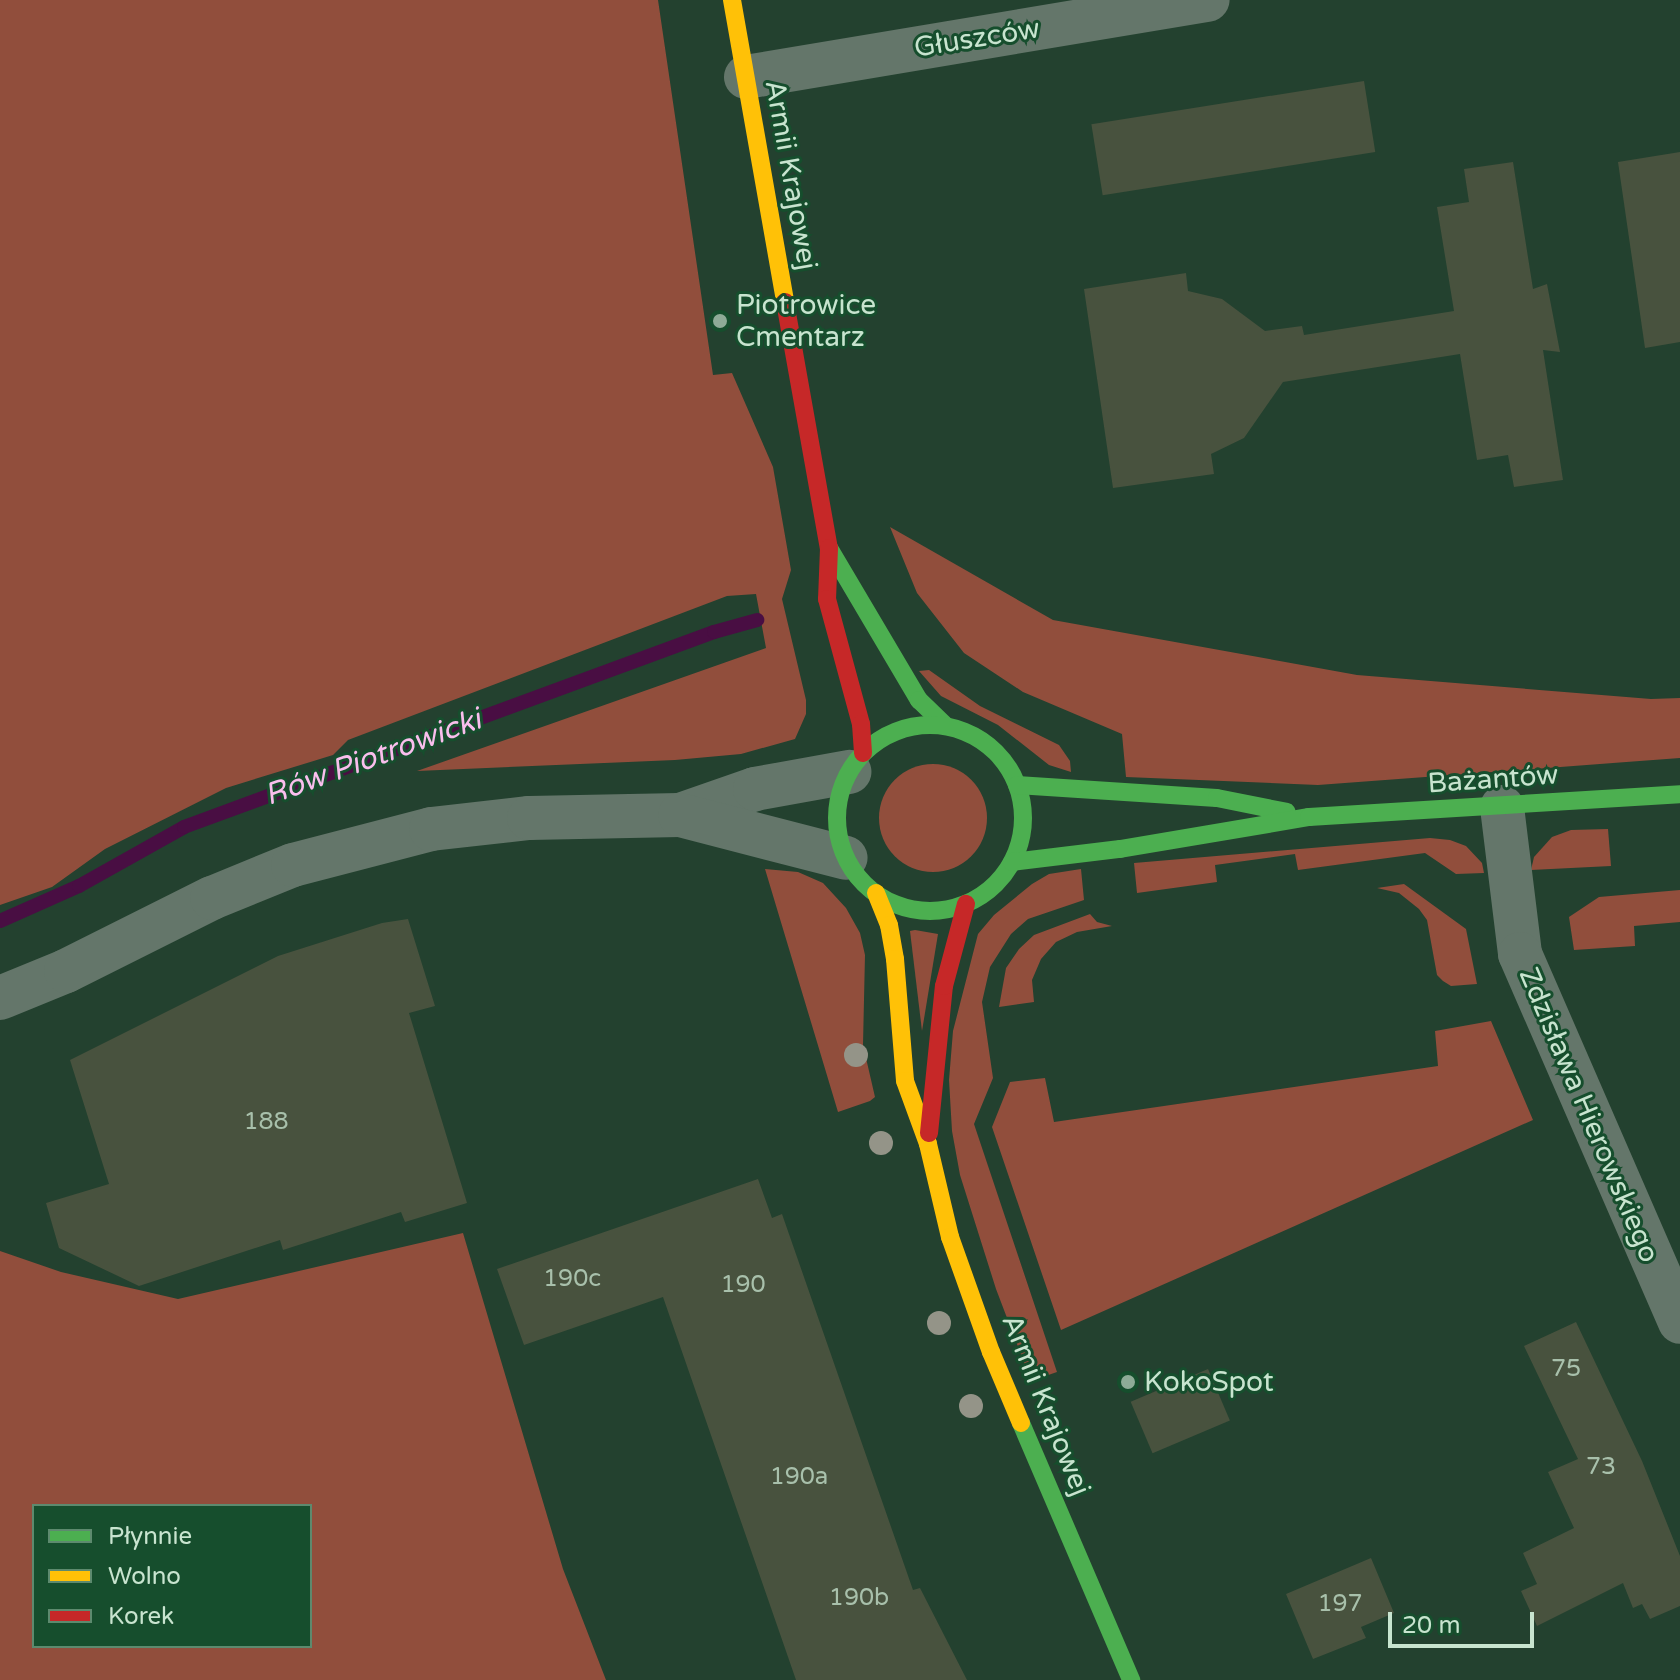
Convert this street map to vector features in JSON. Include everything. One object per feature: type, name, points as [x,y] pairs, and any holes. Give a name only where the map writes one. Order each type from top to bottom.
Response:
[{"type":"street","name":"Armii Krajowej","points":[[732,0],[829,548],[827,599],[861,724],[856,762]]},
{"type":"street","name":"Głuszców","points":[[746,77],[1208,0]]},
{"type":"street","name":"Armii Krajowej","points":[[829,548],[919,700],[946,726]]},
{"type":"street","points":[[916,726],[946,726],[973,736],[997,752],[1017,785],[1023,811],[1021,837],[1012,862],[992,887],[966,904],[919,910],[896,904],[876,893],[859,878],[846,858],[839,837],[837,815],[840,792],[856,762],[887,735],[916,726]]},
{"type":"street","points":[[680,815],[755,789],[856,762]]},
{"type":"street","name":"Bażantów","points":[[1017,785],[1217,798],[1309,817]]},
{"type":"street","name":"Bażantów","points":[[1012,862],[1120,849],[1309,817],[1680,794]]},
{"type":"street","name":"Zdzisława Hierowskiego","points":[[1502,807],[1520,954],[1680,1322]]},
{"type":"street","points":[[0,998],[66,971],[212,898],[293,865],[431,829],[529,818],[680,815],[846,858]]},
{"type":"street","name":"Armii Krajowej","points":[[876,893],[889,925],[895,959],[905,1081],[928,1144],[950,1237],[991,1352],[1131,1680]]},
{"type":"street","name":"Armii Krajowej","points":[[928,1144],[942,997],[966,904]]},
{"type":"shaded area","points":[[0,0],[658,0],[713,375],[732,373],[773,467],[791,570],[782,599],[806,700],[806,714],[795,739],[741,754],[675,760],[417,771],[766,648],[756,594],[727,596],[348,740],[333,755],[226,788],[105,849],[52,887],[0,905]]},
{"type":"shaded area","points":[[890,527],[1053,620],[1357,675],[1651,699],[1680,698],[1680,758],[1318,785],[1126,777],[1122,734],[1023,692],[964,653],[917,593]]},
{"type":"shaded area","points":[[929,670],[980,706],[1059,745],[1070,761],[1071,772],[1049,765],[998,725],[941,696],[919,671]]},
{"type":"shaded area","points":[[933,764],[954,768],[971,780],[983,797],[987,818],[983,839],[971,856],[954,868],[933,872],[912,868],[895,856],[883,839],[879,818],[883,797],[895,780],[912,768]]},
{"type":"shaded area","points":[[1608,829],[1611,866],[1531,870],[1534,857],[1552,837],[1571,830]]},
{"type":"shaded area","points":[[1430,838],[1466,846],[1482,863],[1484,873],[1456,874],[1425,853],[1298,870],[1295,854],[1215,865],[1217,882],[1137,893],[1134,863]]},
{"type":"shaded area","points":[[765,869],[798,872],[823,883],[846,908],[860,933],[865,955],[863,1045],[875,1097],[870,1101],[838,1112]]},
{"type":"shaded area","points":[[1081,869],[1084,900],[1028,919],[1011,934],[990,967],[982,1002],[993,1078],[974,1124],[1057,1372],[1031,1381],[996,1289],[960,1175],[952,1131],[949,1080],[953,1031],[978,934],[994,915],[1032,884],[1049,874]]},
{"type":"shaded area","points":[[1404,884],[1466,929],[1477,984],[1451,986],[1443,981],[1437,975],[1427,920],[1399,893],[1377,888]]},
{"type":"shaded area","points":[[1680,890],[1680,922],[1634,926],[1635,946],[1574,950],[1569,917],[1599,897]]},
{"type":"shaded area","points":[[1090,914],[1097,922],[1112,926],[1077,932],[1056,942],[1041,959],[1032,980],[1034,1002],[999,1007],[1006,968],[1019,949],[1034,935]]},
{"type":"shaded area","points":[[910,931],[938,934],[922,1031]]},
{"type":"shaded area","points":[[1491,1021],[1533,1120],[1061,1330],[992,1127],[1010,1082],[1045,1078],[1054,1122],[1438,1066],[1435,1031]]},
{"type":"shaded area","points":[[463,1233],[563,1569],[606,1680],[0,1680],[0,1251],[61,1272],[178,1299]]},
{"type":"building","points":[[1364,81],[1375,152],[1103,195],[1091,124]]},
{"type":"building","points":[[1680,152],[1680,342],[1645,348],[1618,162]]},
{"type":"building","points":[[1513,162],[1533,289],[1547,284],[1560,352],[1543,350],[1563,480],[1514,487],[1508,455],[1477,460],[1460,354],[1283,382],[1244,438],[1211,454],[1214,474],[1113,488],[1084,289],[1186,273],[1188,291],[1222,299],[1265,331],[1302,326],[1304,335],[1454,311],[1437,207],[1469,202],[1464,169]]},
{"type":"building","points":[[408,919],[435,1006],[409,1013],[467,1203],[405,1222],[401,1212],[283,1250],[280,1240],[139,1286],[59,1248],[46,1203],[109,1184],[70,1060],[278,956],[382,923]]},
{"type":"building","points":[[758,1179],[772,1218],[782,1214],[913,1590],[920,1588],[967,1680],[796,1680],[663,1297],[524,1345],[497,1269]]},
{"type":"building","points":[[1576,1322],[1642,1461],[1680,1556],[1680,1606],[1650,1619],[1642,1604],[1633,1608],[1623,1583],[1537,1626],[1521,1591],[1537,1584],[1523,1553],[1574,1528],[1548,1472],[1578,1459],[1524,1346]]},
{"type":"building","points":[[1208,1369],[1230,1421],[1153,1453],[1131,1402]]},
{"type":"building","points":[[1371,1558],[1394,1613],[1361,1627],[1366,1638],[1313,1659],[1286,1594]]},
{"type":"waterway","name":"Rów Piotrowicki","points":[[0,921],[79,886],[184,827],[714,632],[757,620]]},
{"type":"traffic: fast","points":[[829,548],[919,700],[946,726]]},
{"type":"traffic: fast","points":[[930,725],[965,733],[995,753],[1015,783],[1023,818],[1015,853],[995,883],[965,903],[930,911],[895,903],[865,883],[845,853],[837,818],[845,783],[865,753],[895,733],[930,725]]},
{"type":"traffic: fast","points":[[1017,785],[1217,798],[1287,812]]},
{"type":"traffic: fast","points":[[1012,862],[1120,849],[1309,817],[1680,794]]},
{"type":"traffic: fast","points":[[1021,1423],[1131,1680]]},
{"type":"traffic: slow","points":[[732,0],[785,302]]},
{"type":"traffic: slow","points":[[876,893],[889,925],[895,959],[905,1081],[928,1144],[950,1237],[991,1352],[1021,1423]]},
{"type":"traffic: jam","points":[[785,302],[829,548],[827,599],[861,724],[863,753]]},
{"type":"traffic: jam","points":[[929,1133],[944,986],[966,904]]},
{"type":"place","name":"Piotrowice Cmentarz","points":[[720,321]]},
{"type":"place","name":"KokoSpot","points":[[1128,1382]]}]
